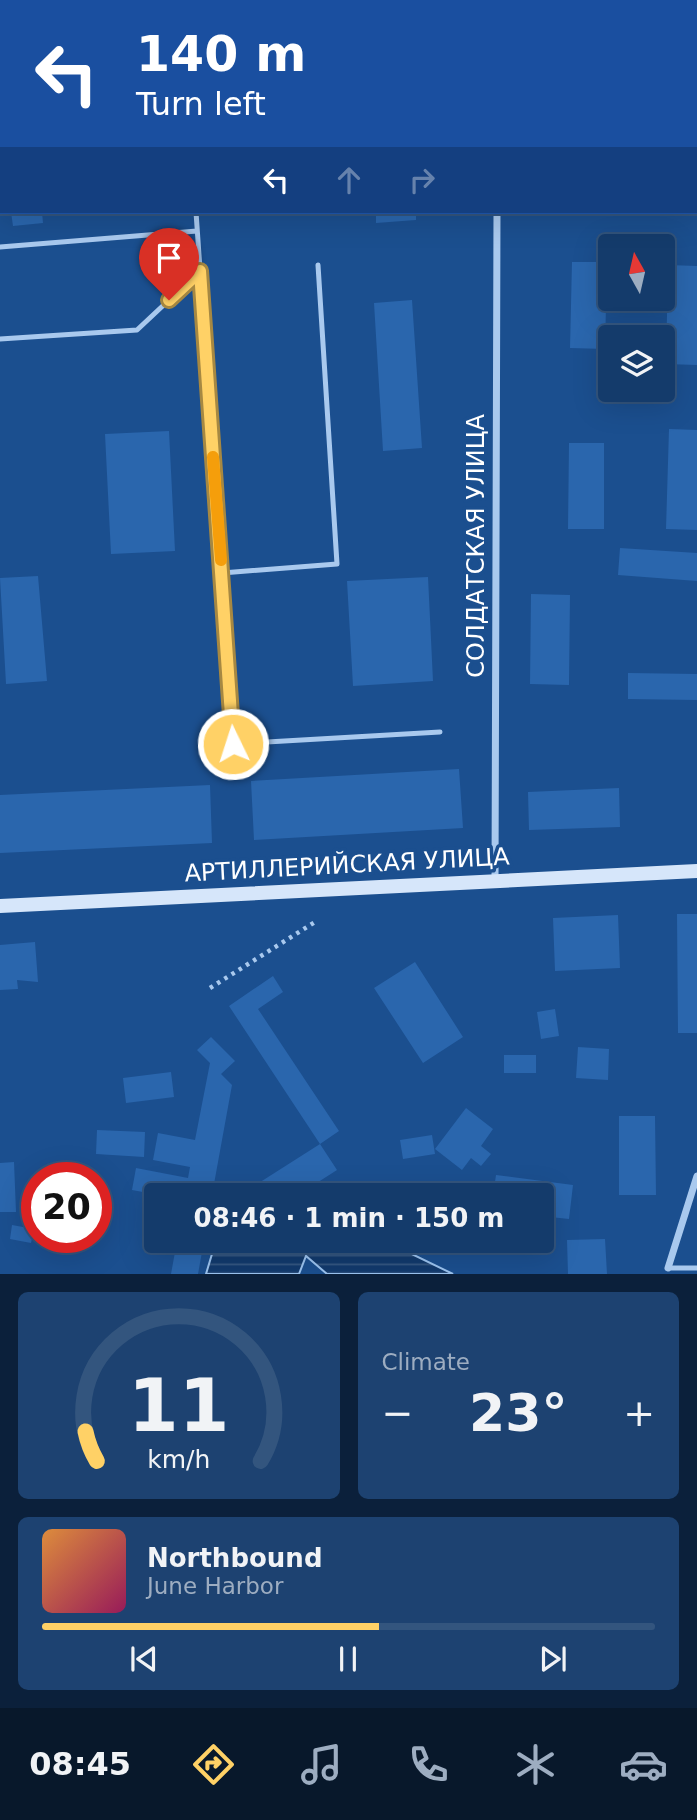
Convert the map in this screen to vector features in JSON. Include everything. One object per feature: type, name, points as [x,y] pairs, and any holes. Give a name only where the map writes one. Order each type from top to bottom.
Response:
[{"type":"street","name":"СОЛДАТСКАЯ УЛИЦА","points":[[495,881],[497,214]]},
{"type":"street","name":"АРТИЛЛЕРИЙСКАЯ УЛИЦА","points":[[0,906],[697,871]]},
{"type":"street","points":[[668,1268],[697,1176]]},
{"type":"lane","points":[[196,214],[233,744],[440,732]]},
{"type":"lane","points":[[0,247],[198,231]]},
{"type":"lane","points":[[222,573],[337,564],[318,265]]},
{"type":"lane","points":[[0,339],[137,330],[200,271]]},
{"type":"lane","points":[[668,1268],[697,1268]]},
{"type":"path","points":[[210,988],[315,922]]},
{"type":"water","points":[[212,1253],[410,1253],[453,1274],[327,1274],[306,1256],[299,1274],[206,1274]]},
{"type":"building","points":[[11,214],[42,214],[43,223],[13,226]]},
{"type":"building","points":[[376,214],[416,214],[416,220],[376,223]]},
{"type":"building","points":[[572,262],[598,262],[598,312],[606,312],[606,325],[598,325],[598,349],[570,348]]},
{"type":"building","points":[[676,265],[697,266],[697,365],[675,364],[675,325],[667,325],[667,312],[676,312]]},
{"type":"building","points":[[412,300],[422,448],[383,451],[374,303]]},
{"type":"building","points":[[669,429],[697,430],[697,530],[666,529]]},
{"type":"building","points":[[169,431],[175,551],[111,554],[105,434]]},
{"type":"building","points":[[569,443],[604,443],[604,529],[568,529]]},
{"type":"building","points":[[620,548],[697,553],[697,581],[618,575]]},
{"type":"building","points":[[38,576],[47,681],[6,684],[0,578]]},
{"type":"building","points":[[428,577],[433,681],[353,686],[347,581]]},
{"type":"building","points":[[531,594],[570,595],[569,685],[530,684]]},
{"type":"building","points":[[628,673],[697,674],[697,700],[628,699]]},
{"type":"building","points":[[459,769],[463,828],[254,840],[251,781]]},
{"type":"building","points":[[210,785],[212,843],[0,853],[0,795]]},
{"type":"building","points":[[619,788],[620,827],[529,830],[528,792]]},
{"type":"building","points":[[677,914],[697,914],[697,1033],[678,1033]]},
{"type":"building","points":[[618,915],[620,968],[555,971],[553,918]]},
{"type":"building","points":[[35,942],[38,982],[17,980],[18,989],[0,990],[0,945]]},
{"type":"building","points":[[415,962],[463,1037],[423,1063],[374,988]]},
{"type":"building","points":[[273,976],[283,992],[258,1009],[339,1131],[320,1144],[229,1006]]},
{"type":"building","points":[[555,1009],[559,1036],[541,1039],[537,1012]]},
{"type":"building","points":[[211,1037],[235,1061],[221,1074],[232,1085],[214,1183],[144,1183],[144,1192],[132,1190],[136,1168],[188,1178],[190,1167],[153,1160],[158,1133],[195,1140],[210,1063],[197,1050]]},
{"type":"building","points":[[578,1047],[609,1049],[608,1080],[576,1078]]},
{"type":"building","points":[[504,1055],[536,1055],[536,1073],[504,1073]]},
{"type":"building","points":[[171,1072],[174,1097],[126,1103],[123,1078]]},
{"type":"building","points":[[466,1108],[493,1129],[481,1146],[491,1154],[481,1166],[471,1158],[462,1170],[435,1149]]},
{"type":"building","points":[[619,1116],[655,1116],[656,1195],[619,1195]]},
{"type":"building","points":[[97,1130],[145,1132],[144,1157],[96,1154]]},
{"type":"building","points":[[432,1135],[435,1154],[403,1159],[400,1140]]},
{"type":"building","points":[[320,1144],[337,1170],[317,1183],[259,1183]]},
{"type":"building","points":[[14,1162],[16,1212],[0,1212],[0,1163]]},
{"type":"building","points":[[496,1175],[573,1185],[569,1219],[554,1217],[554,1183],[495,1183]]},
{"type":"building","points":[[12,1225],[21,1227],[21,1241],[10,1239]]},
{"type":"building","points":[[605,1239],[607,1274],[568,1274],[567,1240]]},
{"type":"building","points":[[175,1253],[202,1253],[198,1274],[171,1274]]},
{"type":"slow traffic","points":[[213,457],[221,560]]},
{"type":"route","points":[[169,300],[200,271],[233,744]]}]
